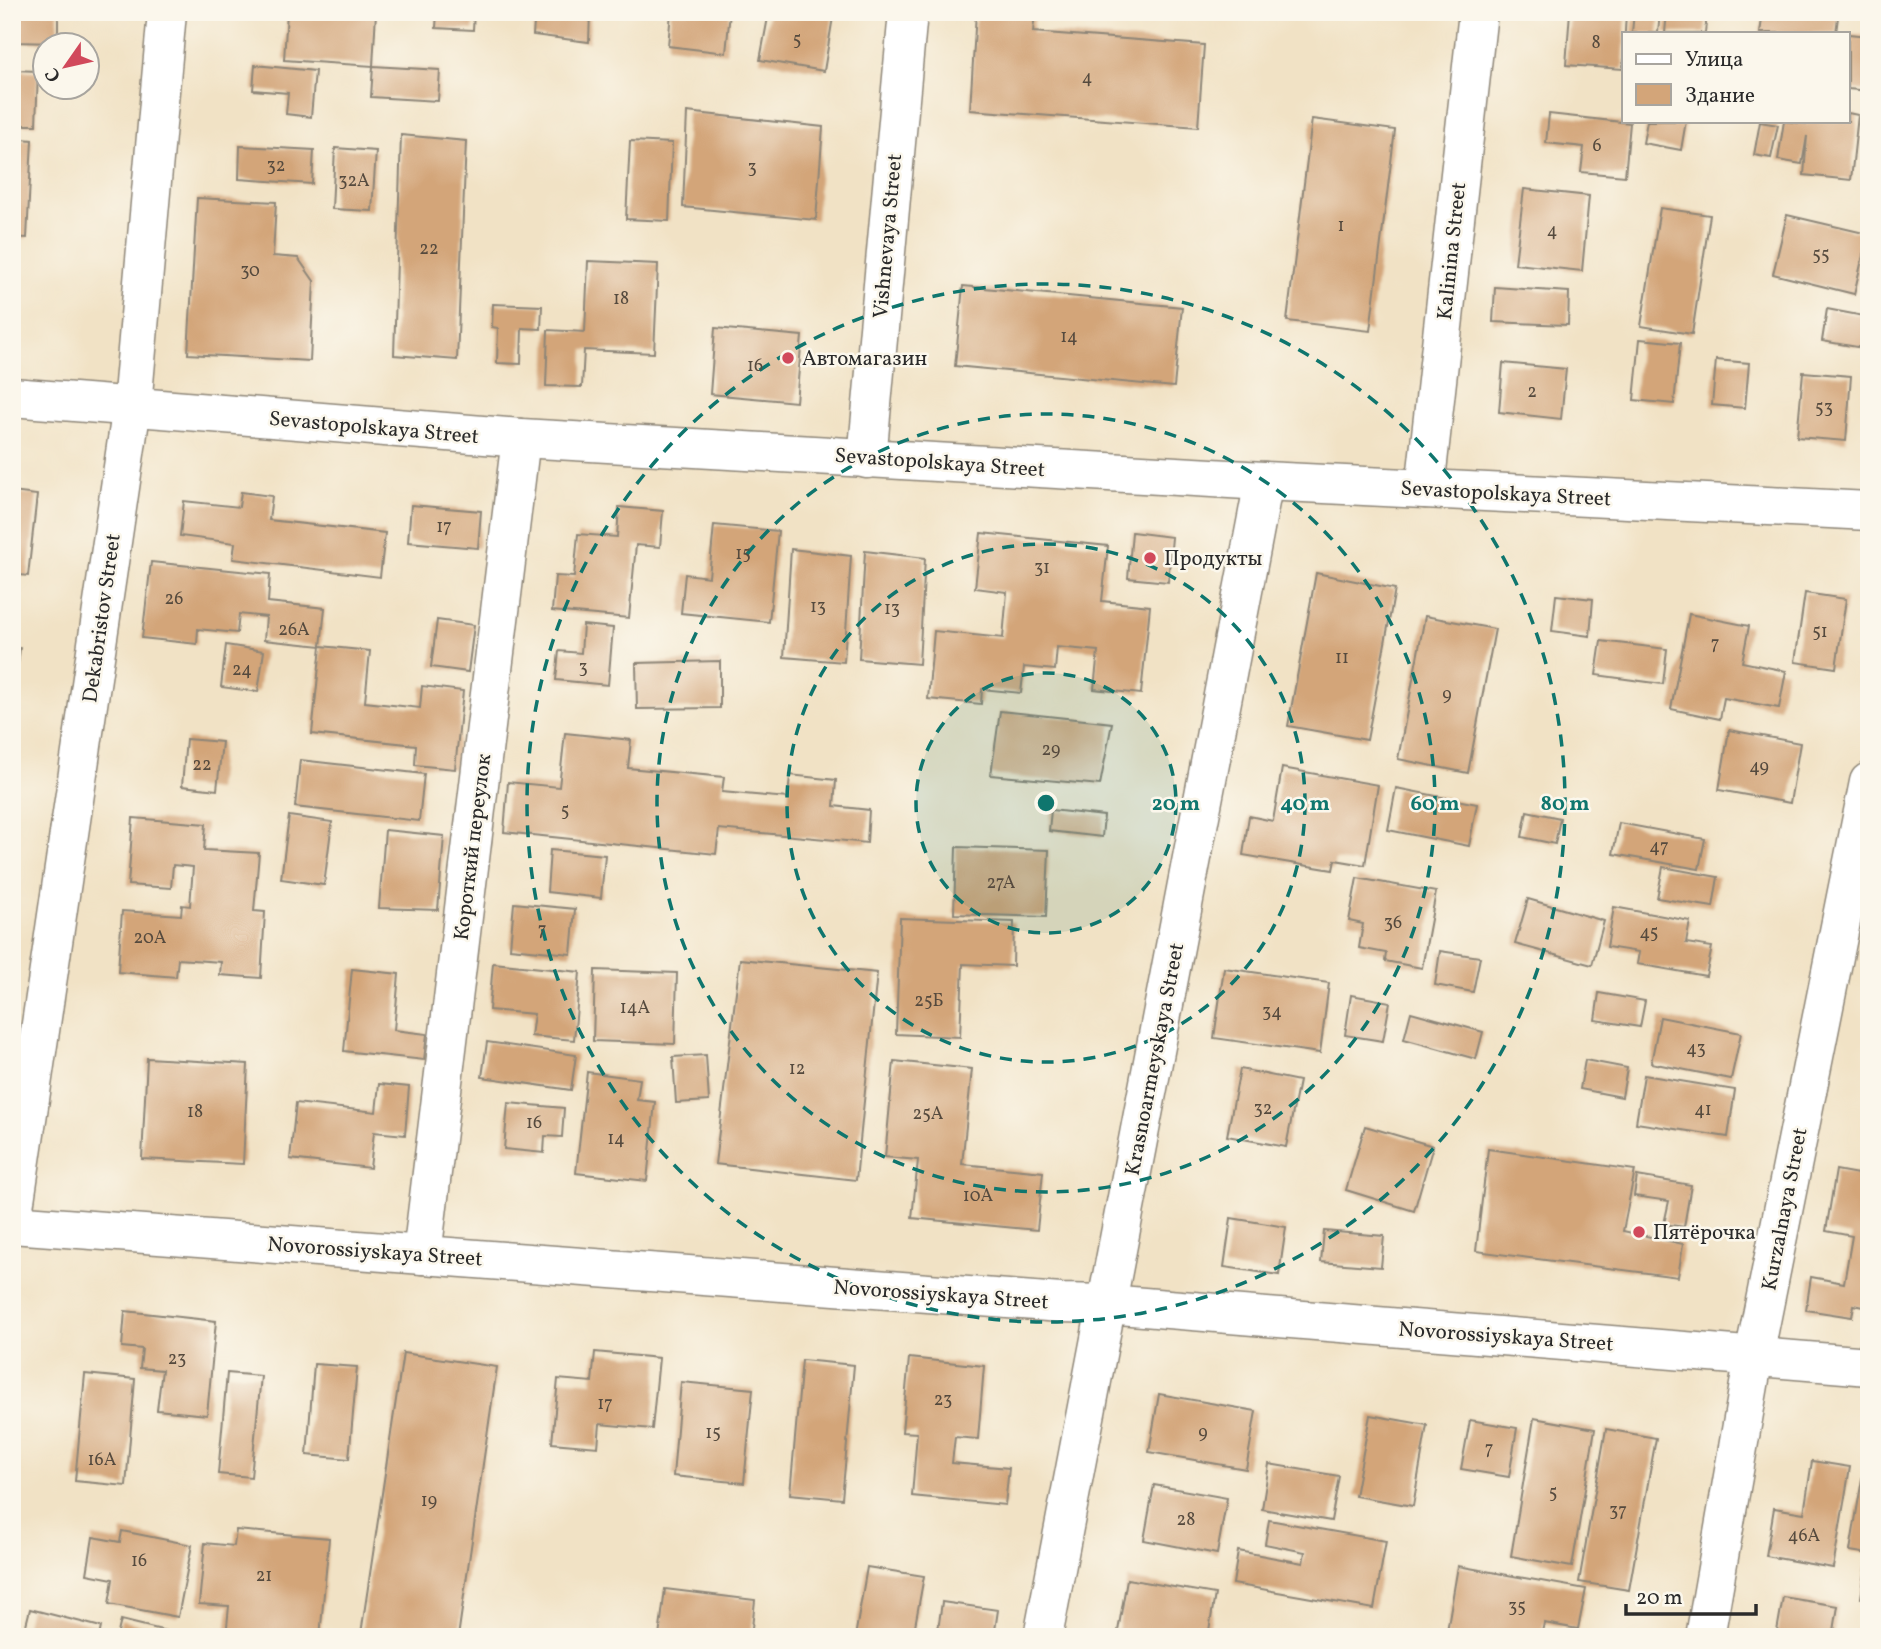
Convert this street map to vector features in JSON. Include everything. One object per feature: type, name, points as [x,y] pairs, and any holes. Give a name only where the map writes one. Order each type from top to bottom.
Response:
[{"type":"street","name":"Dekabristov Street","points":[[12,1223],[132,406],[167,12]]},
{"type":"street","name":"Vishnevaya Street","points":[[867,459],[908,12]]},
{"type":"street","name":"Kalinina Street","points":[[1425,489],[1478,12]]},
{"type":"street","name":"Sevastopolskaya Street","points":[[12,397],[521,439],[801,452],[867,459],[1264,481],[1869,511]]},
{"type":"street","name":"Короткий переулок","points":[[422,1255],[521,439]]},
{"type":"street","name":"Krasnoarmeyskaya Street","points":[[1043,1637],[1264,481]]},
{"type":"street","name":"Kurzalnaya Street","points":[[1705,1637],[1754,1356],[1869,782]]},
{"type":"street","name":"Novorossiyskaya Street","points":[[12,1223],[1107,1304],[1869,1366]]},
{"type":"building","points":[[12,12],[58,12],[58,32],[32,32],[32,42],[12,42]]},
{"type":"building","points":[[287,12],[376,12],[373,66],[284,60]]},
{"type":"building","points":[[437,12],[474,12],[473,30],[436,28]]},
{"type":"building","points":[[535,12],[590,12],[589,42],[533,35]]},
{"type":"building","points":[[671,12],[730,12],[726,53],[668,46]]},
{"type":"building","points":[[769,12],[807,12],[833,17],[824,71],[760,60]]},
{"type":"building","points":[[976,12],[1035,12],[1033,32],[1204,45],[1198,127],[970,110]]},
{"type":"building","points":[[1570,12],[1626,12],[1625,32],[1622,32],[1622,69],[1566,65]]},
{"type":"building","points":[[1634,12],[1660,12],[1658,32],[1632,32]]},
{"type":"building","points":[[1667,12],[1707,12],[1705,32],[1665,32]]},
{"type":"building","points":[[1763,12],[1838,17],[1836,32],[1760,32]]},
{"type":"building","points":[[1850,34],[1869,36],[1869,91],[1850,89]]},
{"type":"building","points":[[255,65],[315,71],[311,117],[286,114],[288,93],[253,90]]},
{"type":"building","points":[[373,66],[440,70],[438,101],[371,97]]},
{"type":"building","points":[[12,70],[32,71],[32,102],[37,102],[36,125],[12,125]]},
{"type":"building","points":[[687,112],[823,127],[816,220],[683,207]]},
{"type":"building","points":[[1850,113],[1858,115],[1851,180],[1804,175],[1807,136],[1802,164],[1778,160],[1784,122],[1850,122]]},
{"type":"building","points":[[1549,114],[1630,123],[1625,176],[1581,172],[1584,147],[1546,143]]},
{"type":"building","points":[[1312,119],[1395,130],[1370,331],[1287,321]]},
{"type":"building","points":[[1647,122],[1686,122],[1681,150],[1643,143]]},
{"type":"building","points":[[1760,122],[1778,125],[1771,158],[1754,155]]},
{"type":"building","points":[[401,135],[466,141],[457,360],[394,355]]},
{"type":"building","points":[[12,138],[32,140],[27,238],[12,237]]},
{"type":"building","points":[[630,141],[672,143],[669,221],[626,219]]},
{"type":"building","points":[[240,146],[314,150],[312,184],[239,179]]},
{"type":"building","points":[[335,148],[376,151],[372,211],[332,209]]},
{"type":"building","points":[[1524,189],[1589,196],[1582,271],[1515,264]]},
{"type":"building","points":[[197,198],[276,202],[273,256],[298,258],[314,281],[310,361],[188,354]]},
{"type":"building","points":[[1660,208],[1710,215],[1692,334],[1641,326]]},
{"type":"building","points":[[1787,215],[1868,234],[1854,294],[1773,274]]},
{"type":"building","points":[[588,261],[658,264],[654,353],[584,350],[582,387],[546,386],[548,330],[585,332]]},
{"type":"building","points":[[963,286],[1182,307],[1174,387],[955,366]]},
{"type":"building","points":[[1495,287],[1569,292],[1568,325],[1493,322]]},
{"type":"building","points":[[493,304],[542,306],[541,329],[522,328],[521,364],[497,363],[498,328],[492,327]]},
{"type":"building","points":[[1827,309],[1869,317],[1869,349],[1822,341]]},
{"type":"building","points":[[715,328],[802,336],[796,402],[710,394]]},
{"type":"building","points":[[1640,339],[1680,343],[1674,404],[1634,400]]},
{"type":"building","points":[[1716,360],[1749,363],[1745,408],[1712,405]]},
{"type":"building","points":[[1503,363],[1566,369],[1561,419],[1499,412]]},
{"type":"building","points":[[1803,372],[1851,376],[1846,441],[1797,437]]},
{"type":"building","points":[[12,492],[37,495],[28,576],[12,574]]},
{"type":"building","points":[[241,492],[272,496],[269,520],[385,533],[380,577],[233,559],[235,543],[180,536],[184,501],[239,507]]},
{"type":"building","points":[[411,505],[481,511],[478,548],[408,542]]},
{"type":"building","points":[[619,507],[663,511],[660,547],[636,545],[629,618],[552,611],[555,576],[574,577],[578,534],[617,537]]},
{"type":"building","points":[[714,525],[778,531],[769,622],[681,613],[685,574],[709,577]]},
{"type":"building","name":"Продукты","points":[[1132,532],[1172,537],[1168,582],[1128,578]]},
{"type":"building","points":[[981,533],[1108,546],[1102,601],[1150,606],[1141,694],[1094,689],[1098,651],[1057,647],[1055,670],[1024,667],[1021,693],[982,689],[981,704],[928,699],[934,631],[1003,638],[1007,592],[975,588]]},
{"type":"building","points":[[791,549],[851,556],[844,662],[784,657]]},
{"type":"building","points":[[865,551],[925,558],[919,664],[859,659]]},
{"type":"building","points":[[151,562],[270,574],[268,602],[325,608],[321,646],[264,640],[266,617],[239,614],[237,633],[198,629],[197,644],[142,638]]},
{"type":"building","points":[[1316,573],[1395,589],[1367,740],[1288,726]]},
{"type":"building","points":[[1805,593],[1846,599],[1836,668],[1795,662]]},
{"type":"building","points":[[1556,595],[1593,599],[1590,636],[1552,631]]},
{"type":"building","points":[[1689,614],[1749,626],[1742,662],[1786,671],[1779,708],[1724,698],[1720,719],[1671,709]]},
{"type":"building","points":[[1425,616],[1495,629],[1468,773],[1398,759]]},
{"type":"building","points":[[437,620],[474,625],[468,672],[431,667]]},
{"type":"building","points":[[583,625],[613,628],[608,685],[556,680],[559,651],[581,653]]},
{"type":"building","points":[[1601,641],[1667,649],[1663,684],[1596,675]]},
{"type":"building","points":[[226,645],[264,651],[258,692],[221,687]]},
{"type":"building","points":[[321,646],[370,651],[365,702],[420,708],[422,686],[463,691],[455,769],[415,765],[416,745],[312,734]]},
{"type":"building","points":[[12,647],[20,648],[14,696],[12,696]]},
{"type":"building","points":[[720,661],[720,708],[637,709],[636,663]]},
{"type":"building","points":[[1000,711],[1112,723],[1100,785],[991,775]]},
{"type":"building","points":[[1729,730],[1800,743],[1790,803],[1719,790]]},
{"type":"building","points":[[565,733],[631,740],[628,768],[724,777],[722,792],[788,798],[790,775],[836,780],[834,806],[869,810],[867,843],[719,829],[716,854],[504,832],[508,782],[559,787]]},
{"type":"building","points":[[186,739],[222,742],[217,790],[182,786]]},
{"type":"building","points":[[300,760],[424,774],[419,821],[295,807]]},
{"type":"building","points":[[1282,768],[1378,785],[1365,865],[1335,860],[1333,870],[1243,855],[1249,816],[1273,821]]},
{"type":"building","points":[[1396,788],[1477,804],[1469,846],[1388,830]]},
{"type":"building","points":[[1051,810],[1104,816],[1102,837],[1049,831]]},
{"type":"building","points":[[1527,811],[1560,818],[1555,844],[1522,837]]},
{"type":"building","points":[[289,816],[332,822],[324,885],[281,879]]},
{"type":"building","points":[[133,818],[206,824],[204,850],[259,853],[254,911],[265,912],[261,978],[220,975],[221,962],[178,959],[176,977],[118,972],[122,911],[181,915],[182,905],[190,906],[193,867],[173,865],[171,888],[128,885]]},
{"type":"building","points":[[1619,823],[1705,839],[1699,869],[1613,854]]},
{"type":"building","points":[[385,830],[444,836],[438,910],[379,908]]},
{"type":"building","points":[[956,847],[1049,850],[1046,917],[954,914]]},
{"type":"building","points":[[550,850],[605,855],[601,898],[547,892]]},
{"type":"building","points":[[1663,867],[1718,877],[1713,907],[1657,898]]},
{"type":"building","points":[[1357,878],[1436,892],[1422,968],[1385,961],[1386,953],[1359,948],[1363,924],[1349,921]]},
{"type":"building","points":[[1528,899],[1604,921],[1592,965],[1515,944]]},
{"type":"building","points":[[514,903],[575,909],[571,954],[510,948]]},
{"type":"building","points":[[1614,907],[1690,921],[1686,943],[1712,947],[1706,976],[1637,964],[1639,952],[1607,947]]},
{"type":"building","points":[[900,918],[1014,922],[1013,966],[963,964],[960,1037],[896,1034]]},
{"type":"building","points":[[1440,951],[1480,957],[1473,992],[1435,985]]},
{"type":"building","points":[[740,959],[877,973],[856,1180],[715,1164]]},
{"type":"building","points":[[493,963],[580,972],[574,1040],[531,1036],[534,1014],[489,1010]]},
{"type":"building","points":[[1224,968],[1329,983],[1320,1053],[1214,1038]]},
{"type":"building","points":[[352,969],[399,974],[394,1030],[427,1034],[424,1060],[344,1051]]},
{"type":"building","points":[[595,970],[677,973],[675,1044],[593,1041]]},
{"type":"building","points":[[1599,993],[1645,1001],[1640,1027],[1595,1020]]},
{"type":"building","points":[[1351,995],[1390,1002],[1383,1041],[1345,1035]]},
{"type":"building","points":[[1411,1012],[1483,1032],[1476,1059],[1404,1039]]},
{"type":"building","points":[[1660,1017],[1741,1033],[1731,1079],[1651,1063]]},
{"type":"building","points":[[487,1042],[576,1055],[571,1090],[482,1077]]},
{"type":"building","points":[[706,1055],[709,1101],[676,1103],[673,1057]]},
{"type":"building","points":[[147,1058],[248,1064],[243,1164],[142,1159]]},
{"type":"building","points":[[1585,1060],[1627,1068],[1622,1097],[1580,1089]]},
{"type":"building","points":[[894,1061],[972,1069],[962,1164],[1043,1172],[1037,1230],[912,1218],[918,1160],[885,1157]]},
{"type":"building","points":[[1240,1069],[1299,1081],[1286,1147],[1227,1136]]},
{"type":"building","points":[[587,1072],[640,1079],[637,1100],[655,1102],[647,1181],[576,1173]]},
{"type":"building","points":[[1644,1075],[1735,1090],[1728,1137],[1636,1123]]},
{"type":"building","points":[[379,1084],[409,1087],[405,1135],[374,1132],[370,1168],[290,1159],[296,1103],[376,1112]]},
{"type":"building","points":[[508,1103],[564,1108],[562,1137],[545,1136],[544,1153],[504,1149]]},
{"type":"building","points":[[1365,1126],[1433,1146],[1414,1211],[1346,1190]]},
{"type":"building","points":[[1488,1149],[1635,1170],[1623,1231],[1683,1244],[1678,1277],[1476,1251]]},
{"type":"building","points":[[1836,1170],[1869,1176],[1869,1308],[1854,1305],[1852,1317],[1806,1310],[1811,1277],[1844,1283],[1852,1236],[1826,1231]]},
{"type":"building","points":[[1637,1176],[1691,1185],[1684,1227],[1664,1224],[1669,1201],[1634,1196]]},
{"type":"building","points":[[1231,1218],[1286,1227],[1279,1275],[1224,1267]]},
{"type":"building","points":[[1324,1231],[1384,1236],[1381,1267],[1321,1262]]},
{"type":"building","points":[[125,1311],[216,1321],[207,1415],[157,1410],[162,1370],[140,1368],[142,1349],[122,1347]]},
{"type":"building","points":[[595,1352],[659,1358],[652,1429],[600,1424],[598,1447],[552,1443],[558,1379],[592,1382]]},
{"type":"building","points":[[403,1353],[497,1367],[458,1637],[361,1634]]},
{"type":"building","points":[[909,1358],[984,1366],[978,1439],[955,1437],[952,1463],[1009,1468],[1005,1505],[912,1496],[917,1433],[902,1432]]},
{"type":"building","points":[[802,1360],[854,1365],[842,1499],[790,1494]]},
{"type":"building","points":[[314,1364],[357,1367],[349,1459],[307,1455]]},
{"type":"building","points":[[227,1373],[261,1376],[251,1477],[218,1474]]},
{"type":"building","points":[[85,1374],[135,1379],[126,1486],[75,1481]]},
{"type":"building","points":[[681,1382],[753,1389],[744,1483],[673,1476]]},
{"type":"building","points":[[1159,1394],[1256,1411],[1246,1469],[1149,1452]]},
{"type":"building","points":[[1370,1415],[1427,1425],[1413,1506],[1355,1496]]},
{"type":"building","points":[[1534,1418],[1595,1429],[1572,1567],[1511,1556]]},
{"type":"building","points":[[1470,1420],[1517,1428],[1509,1477],[1461,1469]]},
{"type":"building","points":[[1606,1429],[1656,1438],[1629,1590],[1579,1582]]},
{"type":"building","points":[[1869,1449],[1869,1554],[1850,1551]]},
{"type":"building","points":[[1812,1461],[1850,1467],[1833,1568],[1766,1556],[1774,1508],[1804,1513]]},
{"type":"building","points":[[1269,1464],[1339,1476],[1331,1521],[1262,1509]]},
{"type":"building","points":[[1154,1485],[1227,1498],[1217,1554],[1144,1540]]},
{"type":"building","points":[[1269,1520],[1386,1541],[1374,1609],[1233,1584],[1238,1551],[1303,1563],[1305,1552],[1265,1544]]},
{"type":"building","points":[[236,1530],[329,1538],[320,1637],[226,1637],[229,1606],[199,1604],[205,1543],[234,1546]]},
{"type":"building","points":[[122,1531],[192,1545],[178,1617],[109,1604],[113,1579],[87,1574],[93,1537],[120,1542]]},
{"type":"building","points":[[1867,1561],[1869,1562],[1869,1599],[1861,1598]]},
{"type":"building","points":[[1458,1566],[1586,1589],[1578,1629],[1544,1623],[1541,1637],[1446,1637]]},
{"type":"building","points":[[867,1567],[924,1576],[913,1637],[855,1637]]},
{"type":"building","points":[[1127,1579],[1215,1594],[1208,1637],[1117,1637]]},
{"type":"building","points":[[665,1589],[755,1600],[751,1637],[659,1637]]},
{"type":"building","points":[[1783,1597],[1838,1606],[1833,1637],[1776,1637]]},
{"type":"building","points":[[942,1602],[998,1610],[994,1637],[937,1637]]},
{"type":"building","points":[[30,1609],[101,1627],[99,1637],[23,1637]]},
{"type":"building","points":[[121,1620],[174,1633],[173,1637],[117,1637]]},
{"type":"place","name":"Автомагазин","points":[[788,358]]},
{"type":"place","name":"Продукты","points":[[1150,558]]},
{"type":"place","name":"Пятёрочка","points":[[1639,1232]]}]
